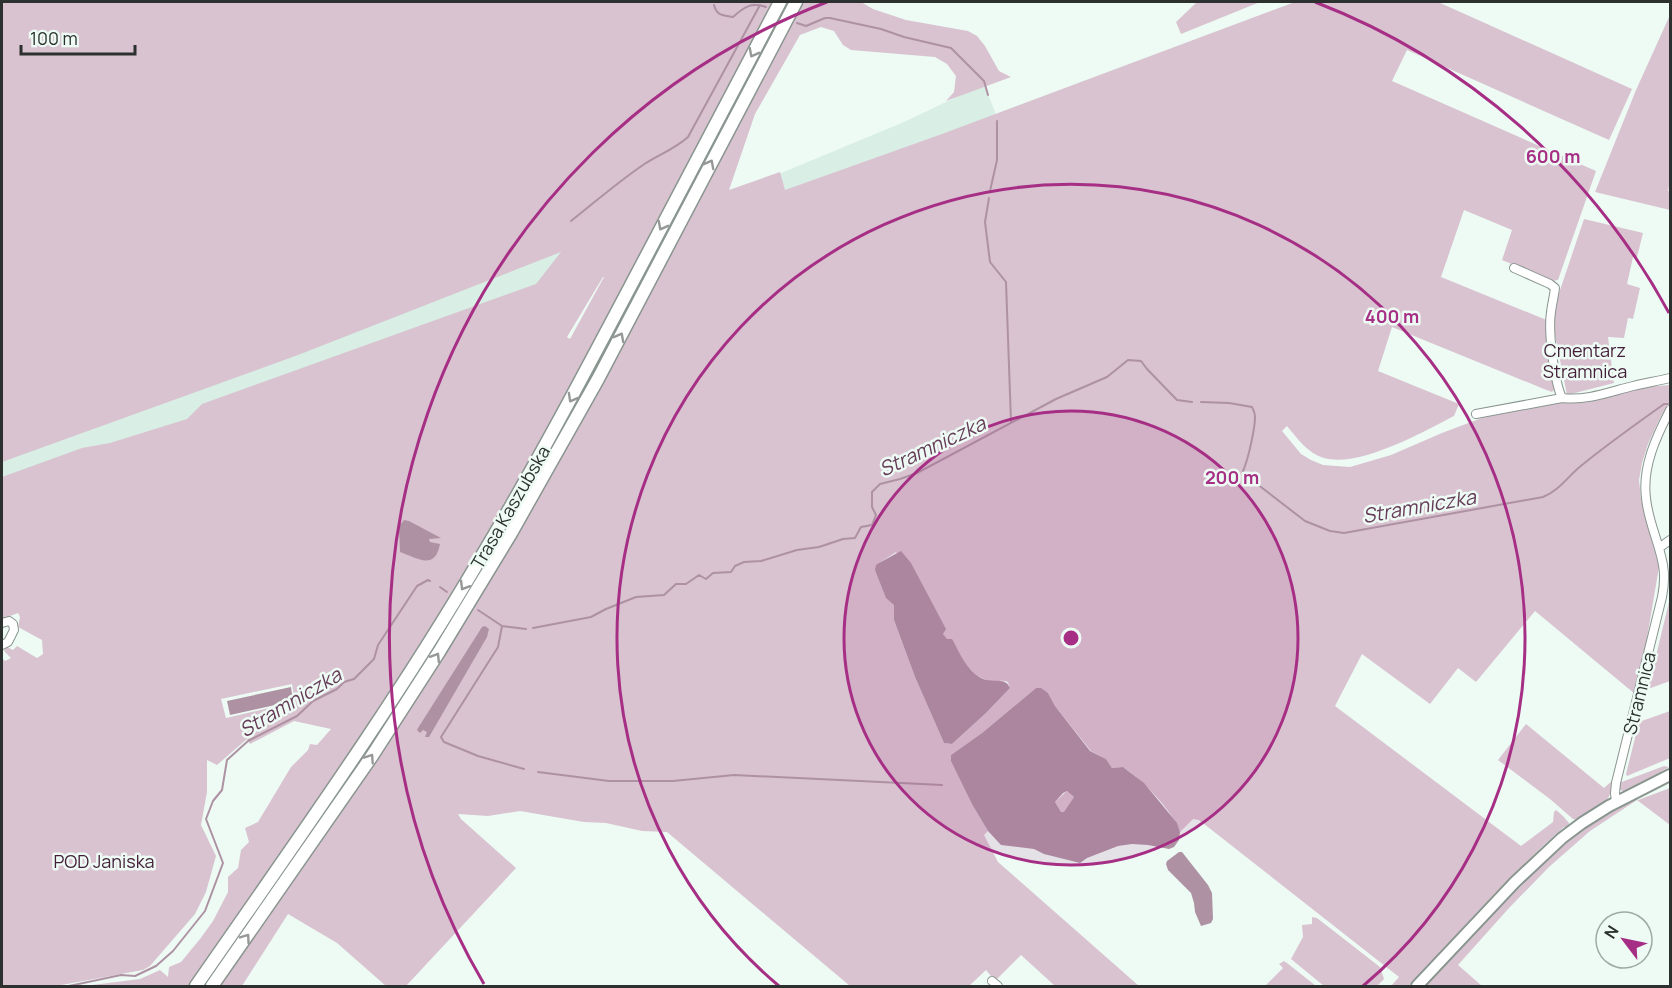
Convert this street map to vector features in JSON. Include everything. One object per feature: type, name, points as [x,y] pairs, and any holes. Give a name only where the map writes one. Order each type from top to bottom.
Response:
[{"type":"highway","name":"Trasa Kaszubska","points":[[196,987],[362,746],[423,653],[483,554],[587,370],[780,2]]},
{"type":"highway","name":"Trasa Kaszubska","points":[[212,987],[372,756],[435,659],[510,535],[598,379],[796,2]]},
{"type":"main road","points":[[1417,987],[1546,851],[1582,823],[1616,802],[1671,775]]},
{"type":"street","points":[[1514,268],[1555,288],[1550,335],[1558,388],[1562,398]]},
{"type":"street","points":[[1476,414],[1562,398],[1574,399],[1602,395],[1671,378]]},
{"type":"street","name":"Stramnica","points":[[1616,802],[1616,783],[1662,597],[1664,574],[1647,504],[1645,481],[1652,449],[1671,410]]},
{"type":"street","points":[[1659,548],[1671,540]]},
{"type":"street","points":[[2,623],[9,621],[14,624],[14,630],[8,642],[2,645]]},
{"type":"shaded area","points":[[984,84],[1000,125],[594,267],[536,284],[532,290],[2,494],[2,446],[329,316],[774,176],[904,122]]},
{"type":"shaded area","points":[[404,520],[441,538],[429,539],[430,542],[440,544],[438,552],[430,560],[419,559],[400,552],[399,526]]},
{"type":"shaded area","points":[[901,551],[911,563],[946,629],[943,634],[947,639],[952,639],[967,666],[981,678],[1005,682],[1010,688],[952,744],[944,743],[915,677],[894,620],[894,605],[886,598],[875,570],[876,565]]},
{"type":"shaded area","points":[[482,627],[489,629],[487,637],[429,737],[425,737],[427,732],[423,730],[420,733],[418,728]]},
{"type":"shaded area","points":[[291,687],[293,701],[230,715],[227,701]]},
{"type":"shaded area","points":[[1036,688],[1041,688],[1048,693],[1055,706],[1090,751],[1106,759],[1112,768],[1123,767],[1144,783],[1177,823],[1180,832],[1179,840],[1174,847],[1169,849],[1132,844],[1118,846],[1080,863],[1044,854],[1034,849],[1001,845],[988,831],[973,806],[951,761],[951,755],[982,733]],"holes":[[[1067,791],[1074,797],[1064,812],[1061,812],[1055,802]]]},
{"type":"shaded area","points":[[1182,852],[1212,893],[1213,919],[1211,923],[1201,926],[1191,893],[1168,870],[1167,861]]},
{"type":"green space","name":"POD Janiska","points":[[2,2],[861,2],[873,9],[906,20],[968,31],[977,36],[985,46],[999,71],[1011,77],[946,101],[954,92],[956,76],[947,64],[935,57],[851,50],[843,45],[834,31],[821,27],[800,35],[755,114],[729,190],[780,172],[785,190],[1295,2],[1438,2],[1632,89],[1609,140],[1407,50],[1392,81],[1596,171],[1558,280],[1553,281],[1502,260],[1512,230],[1464,210],[1441,277],[1549,321],[1554,390],[1552,392],[1544,389],[1392,327],[1378,371],[1459,404],[1454,416],[1391,447],[1355,458],[1338,460],[1324,458],[1313,453],[1287,426],[1282,431],[1301,454],[1311,460],[1323,465],[1350,467],[1391,455],[1487,416],[1561,402],[1589,402],[1644,387],[1670,385],[1670,401],[1648,444],[1639,480],[1641,499],[1659,567],[1635,694],[1535,611],[1476,682],[1458,668],[1430,704],[1362,654],[1335,706],[1521,846],[1553,822],[1556,810],[1569,823],[1567,830],[1564,827],[1543,846],[1409,986],[1391,986],[1399,977],[1199,820],[1193,819],[1180,832],[1164,805],[1148,787],[1131,772],[1123,767],[1112,768],[1106,759],[1091,751],[1055,706],[1048,693],[1036,688],[982,733],[951,755],[973,806],[988,831],[984,835],[998,862],[1139,986],[1055,986],[1021,955],[995,981],[986,970],[969,986],[850,986],[667,832],[642,831],[606,823],[584,822],[520,811],[488,816],[458,814],[516,868],[406,986],[386,986],[337,943],[288,914],[242,986],[84,986],[140,979],[160,970],[168,977],[169,967],[181,962],[200,939],[213,921],[228,892],[228,877],[238,868],[241,850],[249,842],[245,828],[258,822],[291,767],[308,750],[310,744],[317,745],[331,729],[294,721],[250,744],[247,739],[217,765],[207,760],[207,792],[201,825],[216,856],[206,892],[195,914],[150,966],[143,970],[56,986],[2,986],[2,658],[5,661],[11,658],[4,651],[7,647],[13,650],[17,646],[37,658],[43,654],[42,640],[18,627],[20,617],[18,613],[2,619],[2,477],[82,448],[110,443],[187,419],[202,404],[536,284],[561,252],[298,355],[2,462]],"holes":[[[604,277],[570,339],[567,337]],[[896,552],[945,629],[943,634],[963,662],[982,678],[1008,682],[1010,688],[952,744],[944,743],[915,677],[894,620],[894,604],[879,563]],[[292,684],[295,702],[226,718],[221,699]]]},
{"type":"green space","points":[[1197,2],[1260,2],[1181,34],[1176,22]]},
{"type":"green space","points":[[1670,15],[1670,181],[1668,191],[1670,191],[1670,210],[1595,192],[1636,90]]},
{"type":"green space","name":"Cmentarz Stramnica","points":[[1584,219],[1643,233],[1637,257],[1633,257],[1627,284],[1640,288],[1633,319],[1628,318],[1624,338],[1608,337],[1614,383],[1567,395],[1554,330],[1556,302]]},
{"type":"green space","points":[[1670,591],[1670,681],[1648,689],[1669,602]]},
{"type":"green space","points":[[1670,711],[1670,758],[1627,776],[1639,722]]},
{"type":"green space","points":[[1526,724],[1604,788],[1613,780],[1610,795],[1602,805],[1578,820],[1573,819],[1498,760]]},
{"type":"green space","points":[[1664,766],[1669,767],[1626,792],[1620,790],[1619,783]]},
{"type":"green space","points":[[1670,788],[1670,825],[1637,800],[1590,831],[1549,867],[1509,908],[1458,965],[1482,986],[1423,986],[1543,859],[1584,826],[1635,796],[1638,800]]},
{"type":"green space","points":[[1067,791],[1074,797],[1064,813],[1055,802]]},
{"type":"green space","points":[[1312,917],[1317,918],[1380,967],[1384,979],[1377,986],[1324,986],[1291,959],[1303,937],[1302,925],[1312,924]]},
{"type":"green space","points":[[1284,961],[1316,986],[1265,986],[1283,968],[1279,964]]},
{"type":"waterway","points":[[714,5],[718,13],[733,17],[748,6],[766,7]]},
{"type":"waterway","points":[[571,221],[649,161],[688,137],[760,5]]},
{"type":"waterway","points":[[797,23],[806,26],[830,18],[951,48],[984,81],[988,95]]},
{"type":"waterway","points":[[990,191],[997,160],[997,121]]},
{"type":"waterway","points":[[989,198],[985,222],[990,262],[1006,282],[1011,422]]},
{"type":"waterway","name":"Stramniczka","points":[[533,628],[591,617],[636,597],[664,595],[676,584],[686,584],[699,575],[706,579],[713,573],[731,572],[735,566],[744,562],[761,561],[797,550],[855,538],[861,527],[872,525],[876,515],[872,507],[872,492],[880,484],[917,473],[1056,399],[1107,377],[1128,360],[1141,361],[1177,400],[1192,402]]},
{"type":"waterway","name":"Stramniczka","points":[[1201,402],[1252,407],[1255,415],[1254,429],[1243,471],[1305,521],[1330,531],[1344,533],[1543,497],[1554,491],[1612,441],[1664,404],[1668,404]]},
{"type":"waterway","name":"Stramniczka","points":[[69,986],[121,975],[135,976],[156,966],[173,951],[205,911],[223,863],[206,819],[213,801],[222,790],[227,760],[248,741],[297,716],[313,701],[337,689],[344,682],[354,679],[374,659],[378,645],[417,586],[430,581]]},
{"type":"waterway","name":"Stramniczka","points":[[440,587],[447,592]]},
{"type":"waterway","name":"Stramniczka","points":[[478,610],[502,626],[526,629]]},
{"type":"waterway","points":[[502,626],[498,647],[441,737],[444,742],[478,756],[524,769]]},
{"type":"waterway","points":[[538,772],[609,781],[673,781],[734,775],[942,785]]}]
